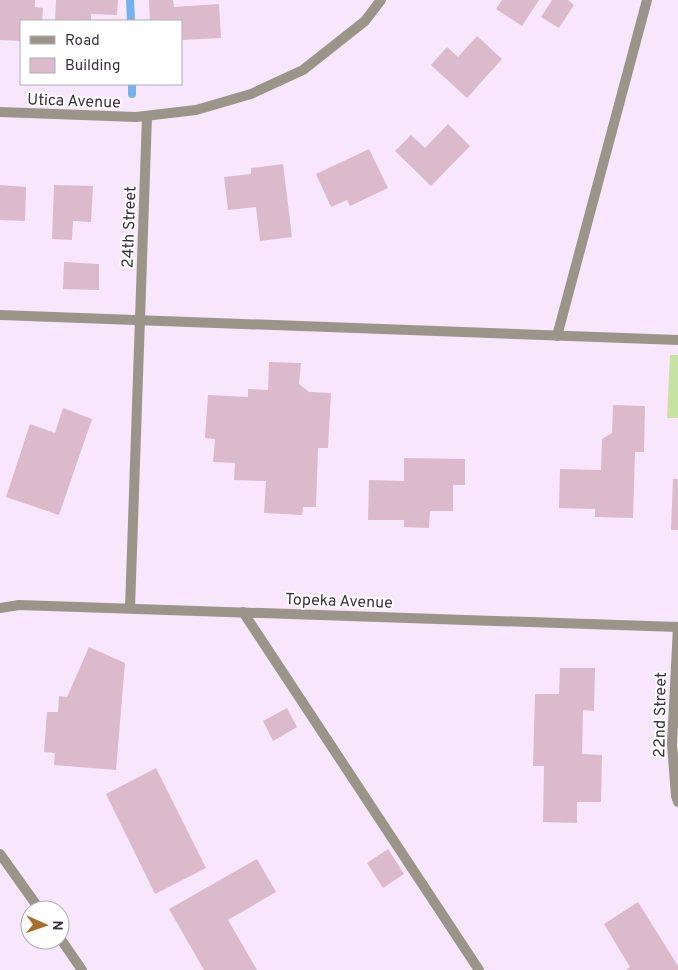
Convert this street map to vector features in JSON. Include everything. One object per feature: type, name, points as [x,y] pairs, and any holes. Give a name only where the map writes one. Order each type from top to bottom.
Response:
[{"type":"street","points":[[147,116],[196,110],[251,94],[303,70],[365,21],[381,0]]},
{"type":"street","points":[[557,336],[647,0]]},
{"type":"street","name":"Utica Avenue","points":[[0,112],[147,116]]},
{"type":"street","name":"24th Street","points":[[130,608],[147,116]]},
{"type":"street","points":[[0,315],[678,340]]},
{"type":"street","name":"Topeka Avenue","points":[[0,608],[19,605],[130,608],[678,627]]},
{"type":"street","points":[[243,612],[478,970]]},
{"type":"street","name":"22nd Street","points":[[678,627],[672,744],[678,802]]},
{"type":"street","points":[[0,854],[33,900]]},
{"type":"street","points":[[68,950],[82,970]]},
{"type":"green space","points":[[670,355],[678,355],[678,418],[667,418]]},
{"type":"building","points":[[0,0],[35,0],[35,7],[43,8],[42,20],[20,20],[20,41],[0,40]]},
{"type":"building","points":[[56,0],[118,0],[117,15],[91,14],[91,20],[55,20]]},
{"type":"building","points":[[149,0],[173,0],[174,7],[219,4],[221,38],[182,40],[182,20],[150,20]]},
{"type":"building","points":[[502,0],[539,0],[522,26],[496,9]]},
{"type":"building","points":[[552,0],[568,0],[574,5],[559,28],[541,17]]},
{"type":"building","points":[[477,36],[502,59],[467,98],[431,65],[447,47],[458,57]]},
{"type":"building","points":[[448,124],[470,146],[431,186],[395,151],[411,135],[425,148]]},
{"type":"building","points":[[369,149],[388,188],[350,206],[347,200],[331,207],[316,174]]},
{"type":"building","points":[[283,164],[292,237],[260,241],[256,207],[228,210],[224,177],[251,174],[251,168]]},
{"type":"building","points":[[0,185],[26,187],[25,221],[0,220]]},
{"type":"building","points":[[54,185],[93,186],[91,222],[73,221],[72,240],[52,239]]},
{"type":"building","points":[[64,262],[99,264],[99,290],[63,289]]},
{"type":"building","points":[[269,362],[301,363],[299,384],[309,392],[331,393],[328,448],[318,448],[316,507],[303,507],[302,515],[264,513],[266,481],[234,480],[235,463],[213,462],[215,439],[205,438],[208,395],[248,397],[248,389],[268,390]]},
{"type":"building","points":[[613,405],[645,406],[644,452],[635,452],[633,518],[595,517],[595,509],[559,508],[560,469],[601,470],[602,439],[612,433]]},
{"type":"building","points":[[63,408],[92,419],[59,515],[6,497],[30,424],[55,433]]},
{"type":"building","points":[[404,458],[465,459],[465,485],[453,485],[453,511],[430,511],[429,528],[404,527],[404,520],[368,520],[369,480],[404,481]]},
{"type":"building","points":[[673,479],[678,479],[678,530],[671,530]]},
{"type":"building","points":[[89,647],[125,663],[116,770],[54,765],[55,753],[44,752],[47,712],[58,712],[59,696],[67,697]]},
{"type":"building","points":[[560,668],[595,668],[594,711],[583,710],[582,754],[602,755],[601,802],[577,802],[577,823],[543,822],[544,766],[533,766],[535,694],[559,694]]},
{"type":"building","points":[[287,708],[297,727],[273,741],[263,721]]},
{"type":"building","points":[[156,768],[206,868],[155,894],[106,794]]},
{"type":"building","points":[[388,849],[404,874],[383,888],[367,863]]},
{"type":"building","points":[[257,859],[276,892],[228,920],[257,970],[204,970],[169,909]]},
{"type":"building","points":[[638,902],[678,966],[678,970],[626,970],[630,967],[604,924]]},
{"type":"waterway","points":[[130,0],[131,20]]},
{"type":"waterway","points":[[132,85],[132,94]]}]
